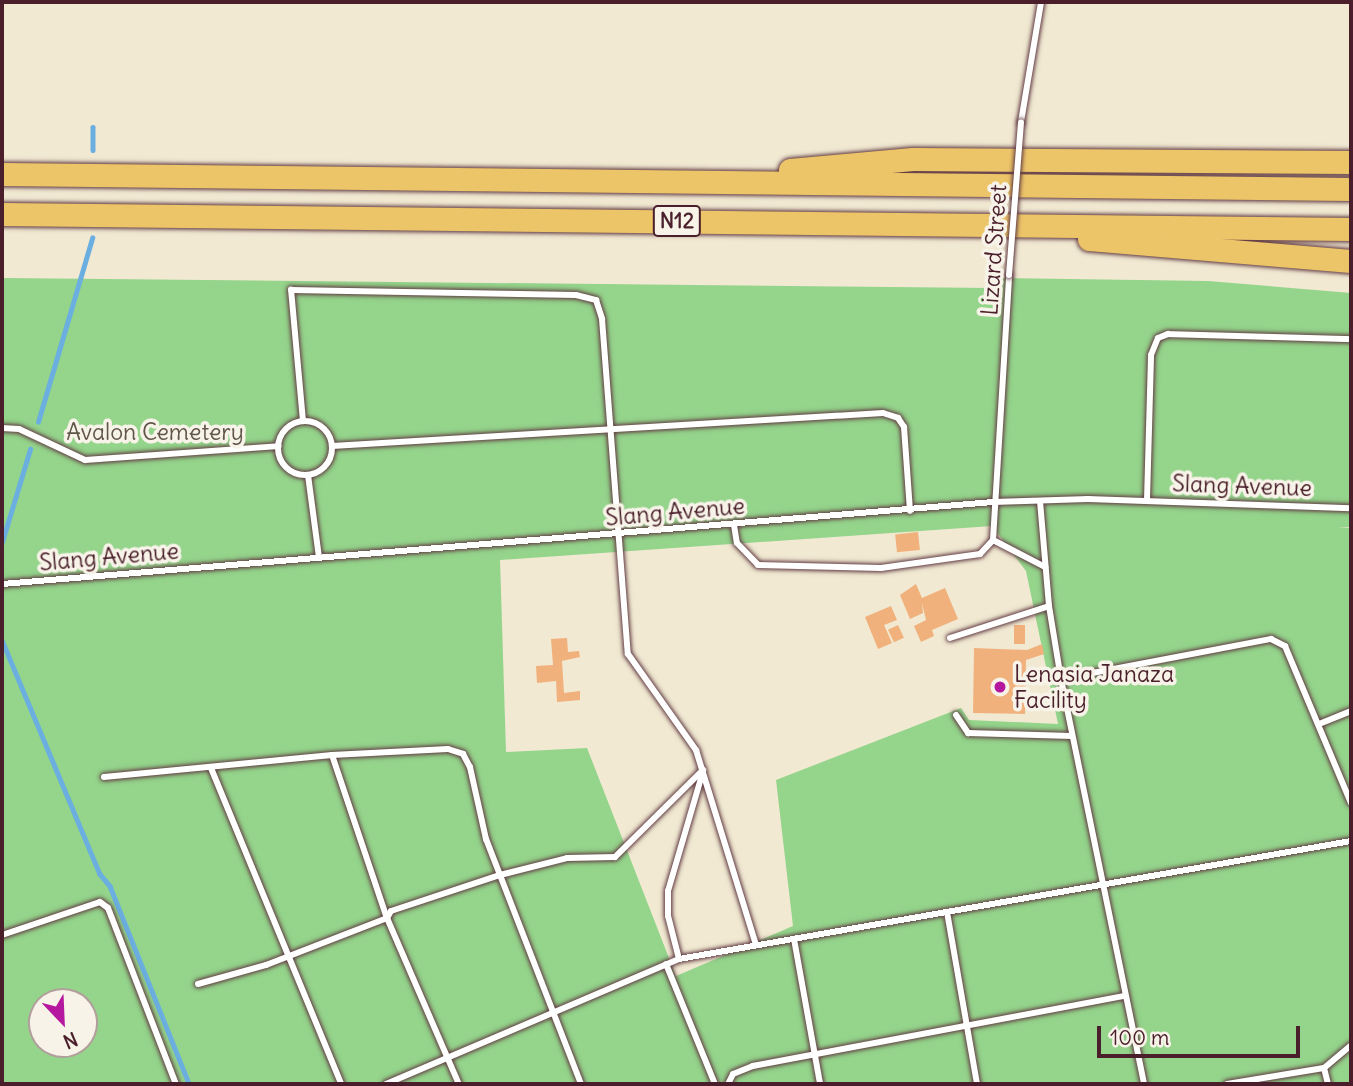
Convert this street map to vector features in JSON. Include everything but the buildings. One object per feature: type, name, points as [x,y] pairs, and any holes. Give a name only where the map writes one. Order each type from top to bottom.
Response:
[{"type":"highway","points":[[654,182],[913,159],[1351,162]]},
{"type":"highway","name":"N12","points":[[2,174],[1351,189]]},
{"type":"highway","name":"N12","points":[[2,214],[1351,229]]},
{"type":"highway","points":[[920,224],[1351,261]]},
{"type":"lane","name":"Lizard Street","points":[[993,540],[993,502],[1021,122],[1041,2]]},
{"type":"lane","points":[[303,421],[291,290],[576,295],[596,300],[601,307],[612,428],[616,535],[628,654],[696,750],[756,946]]},
{"type":"lane","points":[[1147,500],[1151,355],[1158,338],[1168,334],[1351,339]]},
{"type":"lane","points":[[332,446],[892,414],[904,427],[910,511]]},
{"type":"lane","points":[[303,421],[325,430],[332,446],[328,463],[308,475],[289,470],[278,446],[285,430],[303,421]]},
{"type":"lane","points":[[2,428],[19,429],[85,460],[278,446]]},
{"type":"lane","points":[[308,475],[319,557]]},
{"type":"lane","name":"Slang Avenue","points":[[2,584],[910,511],[993,502],[1147,500],[1351,508]]},
{"type":"lane","points":[[1040,501],[1049,606],[1072,736],[1144,1084]]},
{"type":"lane","points":[[734,525],[737,543],[746,556],[758,565],[881,568],[980,554],[993,540],[1045,567]]},
{"type":"lane","points":[[950,638],[1049,606]]},
{"type":"lane","points":[[1062,678],[1270,639],[1285,646],[1351,803]]},
{"type":"lane","points":[[1319,724],[1351,711]]},
{"type":"lane","points":[[956,715],[968,733],[1072,736]]},
{"type":"lane","points":[[104,777],[332,755],[448,749],[463,754],[500,875],[581,1084]]},
{"type":"lane","points":[[332,755],[387,918],[458,1084]]},
{"type":"lane","points":[[211,768],[341,1084]]},
{"type":"lane","points":[[198,984],[288,956],[387,918],[391,911],[500,875],[567,858],[615,857],[703,770]]},
{"type":"lane","points":[[679,959],[668,916],[668,891],[703,770]]},
{"type":"lane","points":[[386,1084],[679,959],[1351,841]]},
{"type":"lane","points":[[2,935],[100,902],[108,908],[176,1084]]},
{"type":"lane","points":[[947,912],[977,1084]]},
{"type":"lane","points":[[794,939],[820,1084]]},
{"type":"lane","points":[[666,964],[715,1084]]},
{"type":"lane","points":[[728,1084],[733,1074],[753,1066],[814,1052],[1125,996]]},
{"type":"lane","points":[[1227,1084],[1324,1068],[1351,1045]]},
{"type":"lane","points":[[1324,1068],[1328,1084]]},
{"type":"green space","name":"Avalon Cemetery","points":[[2,278],[991,288],[992,278],[1208,281],[1351,293],[1351,527],[1338,527],[1351,528],[1351,1084],[2,1084]],"holes":[[[992,526],[1026,571],[1058,724],[969,720],[961,708],[776,780],[793,926],[676,976],[587,748],[506,752],[500,560]]]},
{"type":"waterway","points":[[93,127],[93,150]]},
{"type":"waterway","points":[[38,422],[92,238]]},
{"type":"waterway","points":[[2,542],[30,449]]},
{"type":"waterway","points":[[2,640],[100,874],[110,886],[189,1084]]},
{"type":"place","name":"Lenasia Janaza Facility","points":[[1000,687]]}]
